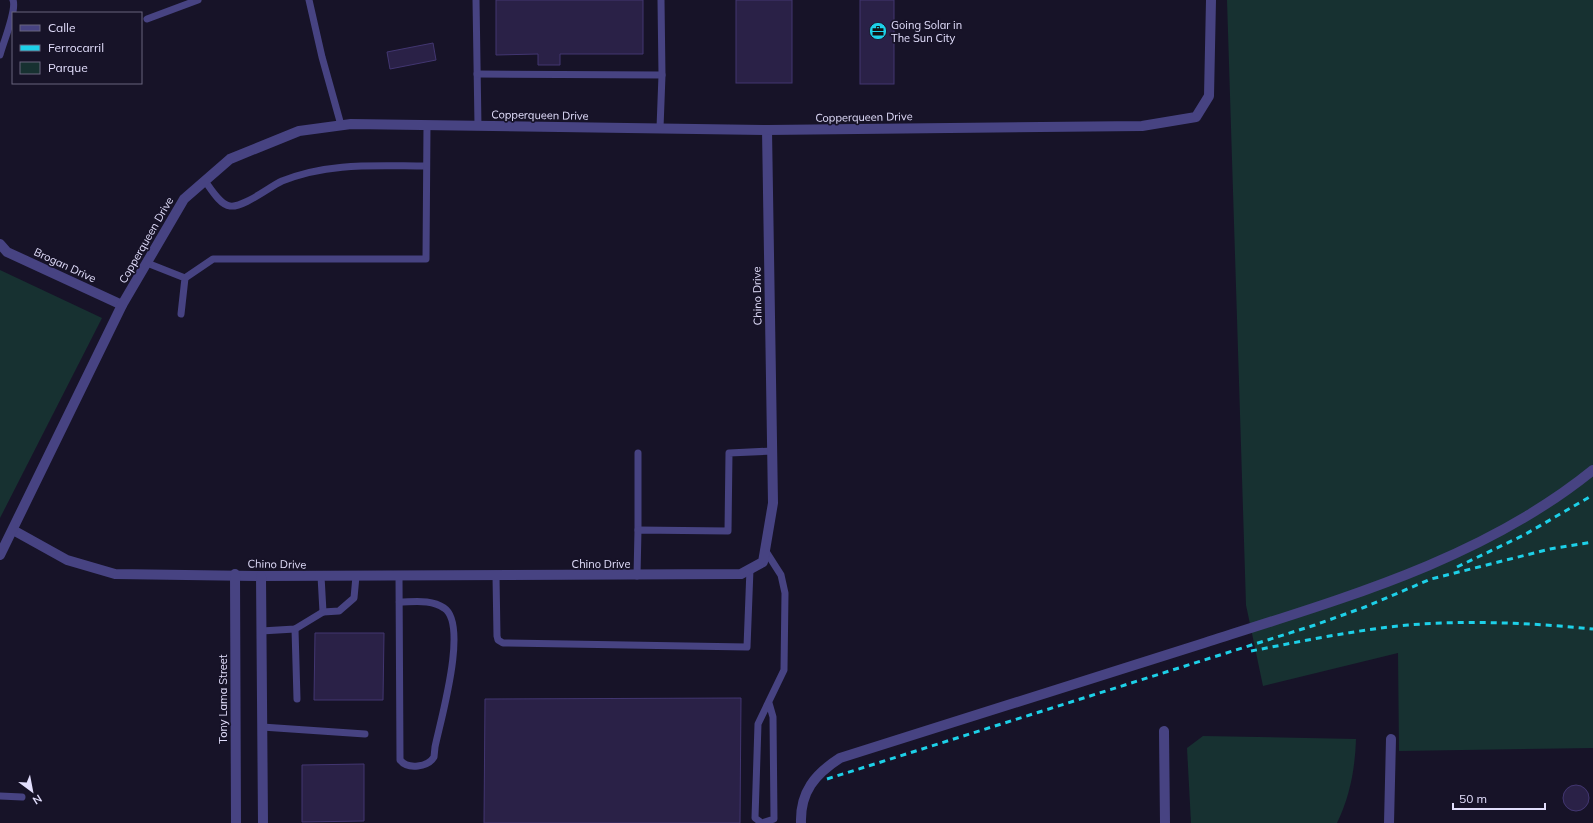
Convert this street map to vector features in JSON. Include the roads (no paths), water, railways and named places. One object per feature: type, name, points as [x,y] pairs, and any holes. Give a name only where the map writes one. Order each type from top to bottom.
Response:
[{"type":"street","name":"Copperqueen Drive","points":[[0,554],[122,305],[184,199],[230,159],[299,131],[341,125],[767,130],[1142,126],[1196,117],[1209,96],[1211,0]]},
{"type":"street","name":"Chino Drive","points":[[13,530],[67,560],[115,574],[235,574],[261,576],[637,576],[741,574],[763,562],[773,503],[767,130]]},
{"type":"street","name":"Brogan Drive","points":[[0,244],[8,252],[122,305]]},
{"type":"street","points":[[801,823],[800,810],[812,781],[825,768],[840,758],[1340,600],[1435,563],[1521,520],[1564,493],[1593,470]]},
{"type":"street","name":"Tony Lama Street","points":[[235,574],[236,823]]},
{"type":"street","points":[[261,576],[263,823]]},
{"type":"street","points":[[1164,731],[1165,823]]},
{"type":"street","points":[[1389,823],[1391,739]]},
{"type":"lane","points":[[12,12],[13,0]]},
{"type":"lane","points":[[147,19],[198,0]]},
{"type":"lane","points":[[309,0],[322,57],[341,125]]},
{"type":"lane","points":[[476,0],[478,126]]},
{"type":"lane","points":[[660,128],[662,76],[661,0]]},
{"type":"lane","points":[[0,55],[12,15]]},
{"type":"lane","points":[[477,74],[662,76]]},
{"type":"lane","points":[[181,314],[185,278],[213,259],[426,259],[427,125]]},
{"type":"lane","points":[[205,181],[218,199],[229,206],[238,206],[278,183],[300,174],[325,168],[351,166],[426,166]]},
{"type":"lane","points":[[147,263],[185,278]]},
{"type":"lane","points":[[638,530],[728,531],[729,453],[772,451]]},
{"type":"lane","points":[[637,576],[638,453]]},
{"type":"lane","points":[[765,550],[781,575],[785,593],[784,670],[770,703],[758,724],[755,818],[762,823],[774,819],[773,716],[770,703]]},
{"type":"lane","points":[[496,576],[497,636],[498,640],[503,643],[747,647],[750,569]]},
{"type":"lane","points":[[321,576],[323,612]]},
{"type":"lane","points":[[261,631],[295,629],[323,612],[339,611],[354,598],[356,576]]},
{"type":"lane","points":[[399,576],[399,602],[400,760],[403,764],[411,766],[426,764],[434,757],[451,674],[455,631],[452,619],[446,609],[435,602],[399,602]]},
{"type":"lane","points":[[295,629],[297,699]]},
{"type":"lane","points":[[262,727],[365,734]]},
{"type":"lane","points":[[0,796],[22,797]]},
{"type":"railway","points":[[1457,567],[1524,535],[1593,495]]},
{"type":"railway","points":[[827,779],[1315,625],[1365,607],[1431,579],[1550,549],[1593,542]]},
{"type":"railway","points":[[1251,651],[1329,636],[1431,623],[1500,623],[1593,629]]},
{"type":"place","name":"Going Solar in The Sun City","points":[[878,31]]}]
